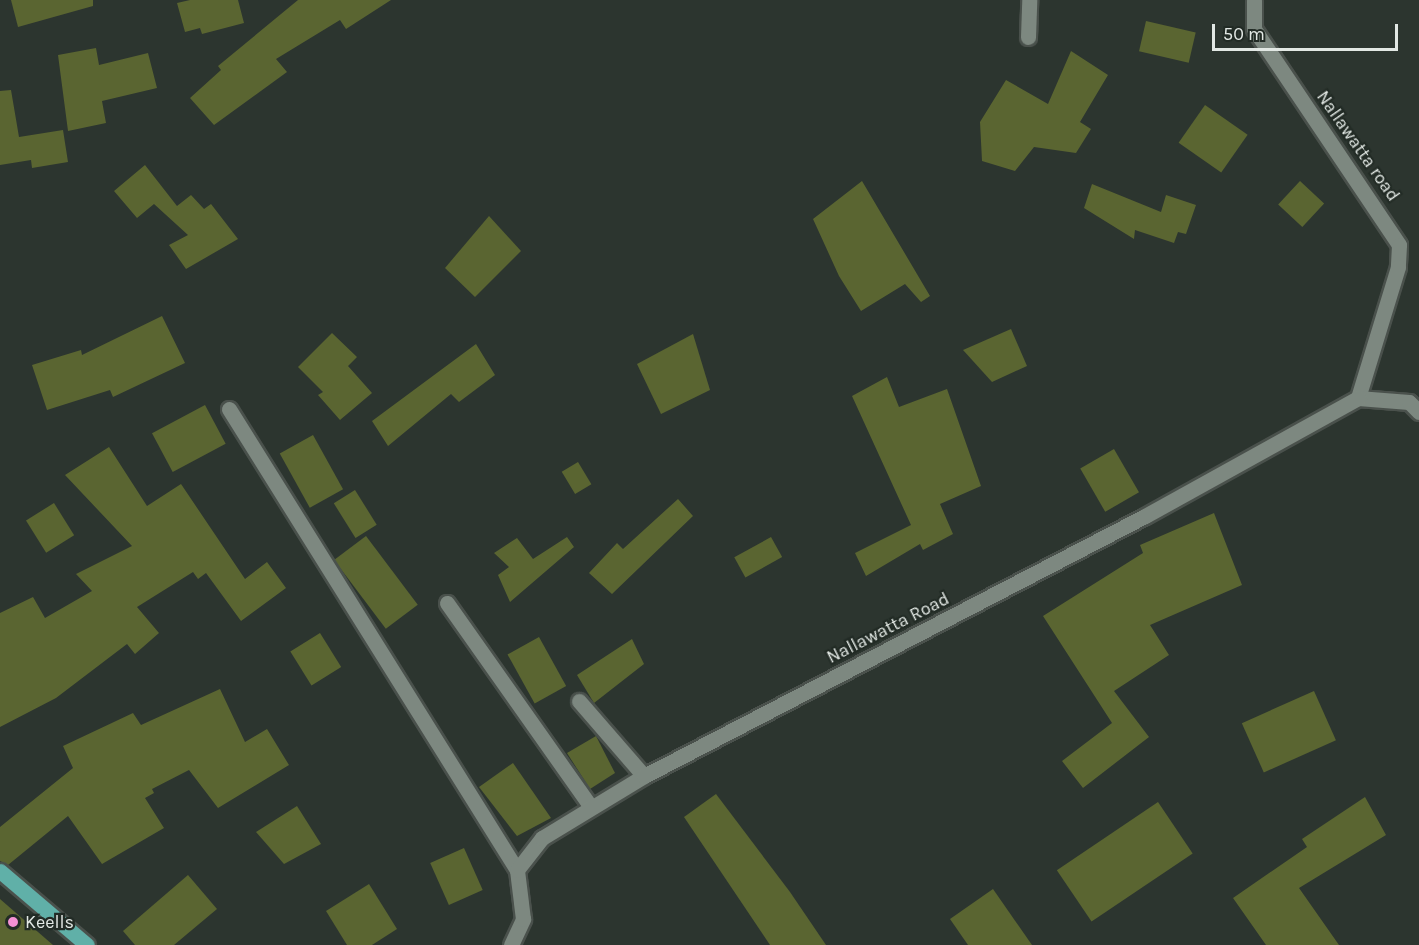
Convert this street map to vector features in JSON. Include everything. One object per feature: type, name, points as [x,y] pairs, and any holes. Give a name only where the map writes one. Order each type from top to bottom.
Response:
[{"type":"main road","points":[[0,871],[87,945]]},
{"type":"street","points":[[1028,37],[1029,0]]},
{"type":"street","name":"Nallawatta road","points":[[1254,0],[1254,29],[1399,245],[1398,267],[1358,398]]},
{"type":"street","points":[[1358,398],[1409,402],[1419,411]]},
{"type":"street","name":"Nallawatta Road","points":[[517,870],[542,838],[644,776],[1145,516],[1358,398]]},
{"type":"street","points":[[229,409],[517,870],[523,919],[511,945]]},
{"type":"street","points":[[447,603],[591,807]]},
{"type":"street","points":[[579,701],[644,776]]},
{"type":"building","points":[[11,0],[93,0],[93,6],[18,27]]},
{"type":"building","points":[[190,0],[238,0],[244,23],[202,34],[200,28],[185,32],[177,3]]},
{"type":"building","points":[[298,0],[391,0],[346,29],[340,20],[276,59],[287,72],[214,125],[190,98],[221,70],[218,66]]},
{"type":"building","points":[[1146,21],[1196,32],[1189,63],[1139,51]]},
{"type":"building","points":[[96,48],[99,65],[148,53],[157,88],[102,101],[106,123],[68,131],[58,55]]},
{"type":"building","points":[[1071,51],[1108,75],[1080,122],[1091,129],[1076,153],[1034,147],[1015,171],[982,161],[980,122],[1006,80],[1048,104]]},
{"type":"building","points":[[11,90],[19,137],[63,130],[68,162],[32,168],[31,160],[0,165],[0,91]]},
{"type":"building","points":[[1205,105],[1248,135],[1221,173],[1179,143]]},
{"type":"building","points":[[145,165],[177,206],[191,195],[204,209],[211,204],[238,239],[186,269],[169,245],[188,235],[154,204],[137,218],[114,191]]},
{"type":"building","points":[[862,181],[930,296],[921,302],[905,284],[861,311],[839,276],[813,219]]},
{"type":"building","points":[[1300,181],[1324,204],[1302,227],[1278,204]]},
{"type":"building","points":[[1092,184],[1161,212],[1166,195],[1196,205],[1186,234],[1178,232],[1174,243],[1135,230],[1134,239],[1084,208]]},
{"type":"building","points":[[489,216],[521,251],[475,297],[445,268]]},
{"type":"building","points":[[162,316],[185,363],[113,397],[110,390],[47,410],[32,365],[81,350],[82,355]]},
{"type":"building","points":[[1011,329],[1027,366],[992,382],[963,350]]},
{"type":"building","points":[[332,333],[357,357],[348,366],[372,393],[340,420],[318,395],[323,392],[298,367]]},
{"type":"building","points":[[693,334],[710,390],[661,414],[637,364]]},
{"type":"building","points":[[476,344],[495,375],[459,402],[451,394],[388,446],[372,421]]},
{"type":"building","points":[[887,377],[899,407],[947,389],[981,486],[940,504],[953,534],[923,550],[920,544],[866,576],[855,553],[911,525],[852,396]]},
{"type":"building","points":[[205,405],[226,444],[173,472],[152,433]]},
{"type":"building","points":[[313,435],[343,489],[310,508],[280,453]]},
{"type":"building","points":[[109,447],[147,506],[181,484],[245,579],[267,562],[286,588],[241,621],[206,573],[198,579],[193,572],[137,607],[159,633],[135,654],[127,644],[56,698],[0,727],[0,613],[33,597],[45,618],[92,591],[76,574],[132,546],[65,475]]},
{"type":"building","points":[[1114,449],[1139,492],[1105,512],[1080,468]]},
{"type":"building","points":[[578,462],[591,484],[575,494],[562,472]]},
{"type":"building","points":[[355,490],[377,525],[356,538],[334,503]]},
{"type":"building","points":[[678,499],[693,516],[612,594],[589,573],[617,543],[623,549]]},
{"type":"building","points":[[54,503],[74,535],[46,553],[26,520]]},
{"type":"building","points":[[1214,513],[1242,585],[1150,625],[1169,655],[1114,691],[1149,737],[1083,788],[1062,761],[1112,723],[1043,616],[1143,553],[1140,545]]},
{"type":"building","points":[[366,536],[418,605],[386,629],[334,560]]},
{"type":"building","points":[[567,537],[574,547],[510,602],[498,575],[509,567],[494,553],[517,538],[533,559]]},
{"type":"building","points":[[771,537],[782,557],[745,577],[734,557]]},
{"type":"building","points":[[320,633],[341,667],[312,685],[290,652]]},
{"type":"building","points":[[539,637],[566,686],[535,703],[508,654]]},
{"type":"building","points":[[632,639],[644,664],[594,703],[577,675]]},
{"type":"building","points":[[220,689],[245,742],[267,729],[289,765],[218,808],[189,770],[152,789],[154,793],[145,798],[164,828],[102,864],[68,816],[8,865],[0,861],[0,827],[73,768],[63,746],[133,713],[141,725]]},
{"type":"building","points":[[1314,691],[1336,740],[1264,772],[1242,723]]},
{"type":"building","points":[[596,736],[615,773],[590,789],[567,753]]},
{"type":"building","points":[[513,763],[551,818],[517,836],[479,787]]},
{"type":"building","points":[[716,794],[790,892],[826,945],[770,945],[684,817]]},
{"type":"building","points":[[1365,797],[1386,835],[1299,888],[1339,945],[1266,945],[1233,898],[1307,847],[1302,839]]},
{"type":"building","points":[[1158,802],[1193,853],[1092,922],[1057,870]]},
{"type":"building","points":[[297,806],[321,844],[284,864],[256,832]]},
{"type":"building","points":[[464,848],[483,890],[449,905],[430,863]]},
{"type":"building","points":[[188,875],[217,909],[174,945],[135,945],[123,931]]},
{"type":"building","points":[[369,884],[397,929],[372,945],[347,945],[326,911]]},
{"type":"building","points":[[993,889],[1032,945],[968,945],[950,919]]},
{"type":"building","name":"Keells","points":[[0,899],[53,945],[0,945]]},
{"type":"place","name":"Keells","points":[[13,922]]}]
